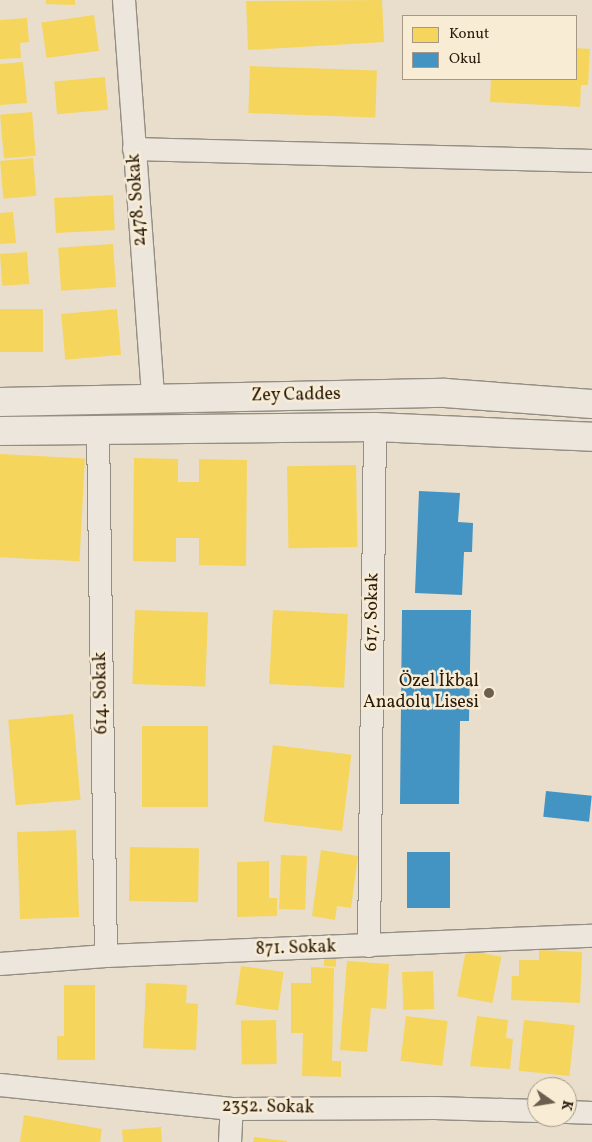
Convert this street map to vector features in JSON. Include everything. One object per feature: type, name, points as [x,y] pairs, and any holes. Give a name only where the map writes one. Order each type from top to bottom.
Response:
[{"type":"main road","name":"Zey Caddes","points":[[0,402],[445,393],[592,404]]},
{"type":"main road","name":"Zey Caddes","points":[[0,430],[375,427],[592,437]]},
{"type":"street","name":"2478. Sokak","points":[[124,0],[153,400]]},
{"type":"street","points":[[134,149],[592,161]]},
{"type":"street","name":"617. Sokak","points":[[369,946],[375,427]]},
{"type":"street","name":"614. Sokak","points":[[98,430],[106,956]]},
{"type":"street","name":"871. Sokak","points":[[0,964],[106,956],[592,936]]},
{"type":"street","name":"2352. Sokak","points":[[0,1085],[232,1109],[435,1108],[527,1111]]},
{"type":"street","points":[[230,1142],[232,1109]]},
{"type":"street","points":[[577,1112],[592,1113]]},
{"type":"building: Konut","points":[[46,0],[75,0],[75,5],[46,4]]},
{"type":"building: Konut","points":[[382,0],[384,42],[248,50],[246,1]]},
{"type":"building: Konut","points":[[94,15],[99,51],[47,58],[42,22]]},
{"type":"building: Konut","points":[[27,18],[29,42],[20,43],[21,58],[0,59],[0,20]]},
{"type":"building: Konut","points":[[577,48],[590,49],[588,85],[581,85],[580,107],[490,102],[491,80],[577,80]]},
{"type":"building: Konut","points":[[23,62],[27,103],[0,105],[0,64]]},
{"type":"building: Konut","points":[[250,66],[377,70],[375,117],[248,113]]},
{"type":"building: Konut","points":[[105,77],[108,110],[57,114],[54,81]]},
{"type":"building: Konut","points":[[32,112],[36,156],[4,159],[0,115]]},
{"type":"building: Konut","points":[[33,158],[36,196],[3,199],[0,161]]},
{"type":"building: Konut","points":[[113,195],[115,230],[56,233],[54,198]]},
{"type":"building: Konut","points":[[13,212],[16,243],[0,244],[0,213]]},
{"type":"building: Konut","points":[[113,244],[116,287],[61,291],[58,248]]},
{"type":"building: Konut","points":[[27,252],[29,284],[2,286],[0,254]]},
{"type":"building: Konut","points":[[0,309],[43,309],[43,352],[0,352]]},
{"type":"building: Konut","points":[[117,309],[121,355],[65,360],[61,314]]},
{"type":"building: Konut","points":[[0,454],[85,458],[79,561],[0,557]]},
{"type":"building: Konut","points":[[134,458],[178,459],[178,482],[199,482],[199,459],[247,460],[246,566],[199,565],[199,538],[176,538],[176,562],[133,561]]},
{"type":"building: Konut","points":[[356,465],[357,547],[288,548],[287,466]]},
{"type":"building: Konut","points":[[135,610],[208,613],[205,687],[132,684]]},
{"type":"building: Konut","points":[[273,610],[348,614],[344,688],[269,684]]},
{"type":"building: Konut","points":[[73,714],[80,800],[16,805],[8,720]]},
{"type":"building: Konut","points":[[142,726],[208,726],[208,807],[142,807]]},
{"type":"building: Konut","points":[[273,745],[351,755],[342,831],[264,821]]},
{"type":"building: Konut","points":[[76,830],[79,917],[20,919],[17,832]]},
{"type":"building: Konut","points":[[130,847],[199,848],[198,902],[129,901]]},
{"type":"building: Konut","points":[[321,850],[358,856],[351,908],[337,906],[335,920],[312,916]]},
{"type":"building: Konut","points":[[281,855],[307,856],[305,910],[279,909]]},
{"type":"building: Konut","points":[[269,861],[269,898],[277,898],[277,916],[237,917],[237,862]]},
{"type":"building: Konut","points":[[466,950],[501,957],[492,1003],[457,996]]},
{"type":"building: Konut","points":[[539,950],[582,952],[580,1003],[511,1000],[512,976],[519,976],[519,960],[539,960]]},
{"type":"building: Konut","points":[[325,951],[337,952],[336,967],[324,966]]},
{"type":"building: Konut","points":[[347,961],[389,964],[386,1009],[371,1008],[367,1052],[340,1050]]},
{"type":"building: Konut","points":[[241,966],[284,972],[278,1011],[236,1005]]},
{"type":"building: Konut","points":[[311,967],[334,968],[332,1061],[341,1061],[341,1077],[302,1076],[303,1033],[291,1033],[291,983],[311,983]]},
{"type":"building: Konut","points":[[433,971],[434,1009],[403,1010],[402,972]]},
{"type":"building: Konut","points":[[146,983],[187,985],[186,1003],[198,1004],[196,1050],[143,1048]]},
{"type":"building: Konut","points":[[64,985],[95,985],[95,1060],[57,1060],[57,1036],[64,1036]]},
{"type":"building: Konut","points":[[406,1016],[448,1021],[442,1066],[401,1061]]},
{"type":"building: Konut","points":[[477,1016],[508,1020],[506,1038],[513,1039],[510,1069],[470,1066]]},
{"type":"building: Konut","points":[[276,1020],[277,1064],[242,1065],[241,1021]]},
{"type":"building: Konut","points":[[524,1020],[575,1025],[569,1076],[519,1071]]},
{"type":"building: Konut","points":[[24,1115],[102,1129],[100,1142],[20,1142]]},
{"type":"building: Konut","points":[[161,1127],[162,1142],[123,1142],[122,1130]]},
{"type":"building: Konut","points":[[254,1137],[287,1141],[287,1142],[253,1142]]},
{"type":"building: Okul","points":[[419,491],[460,493],[458,522],[473,523],[472,552],[464,552],[462,595],[415,593]]},
{"type":"building: Okul","points":[[402,610],[471,610],[469,721],[460,721],[459,804],[400,804]]},
{"type":"building: Okul","points":[[546,791],[592,796],[589,822],[543,817]]},
{"type":"building: Okul","points":[[407,852],[450,852],[450,908],[407,908]]},
{"type":"place","name":"Özel İkbal Anadolu Lisesi","points":[[489,693]]}]
